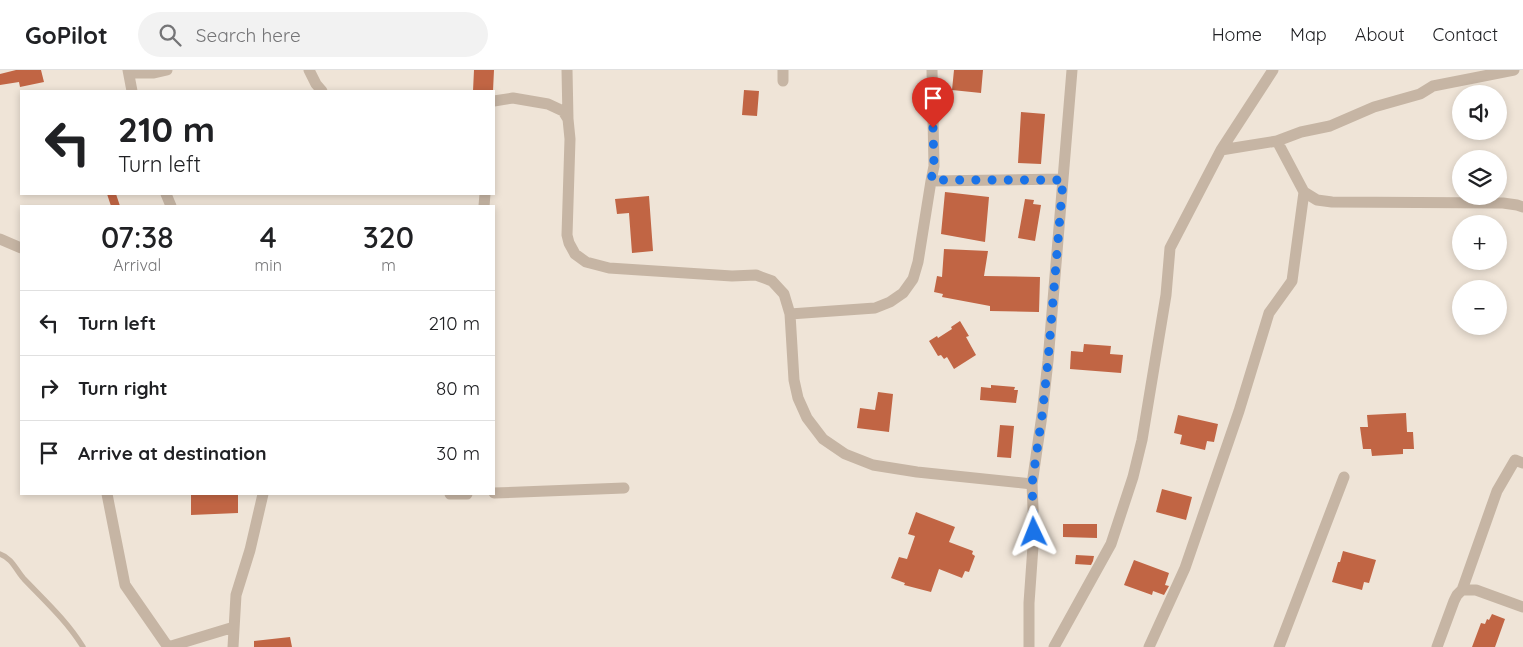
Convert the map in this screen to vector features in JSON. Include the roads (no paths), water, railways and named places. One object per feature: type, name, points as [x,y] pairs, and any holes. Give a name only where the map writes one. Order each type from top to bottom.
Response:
[{"type":"street","points":[[132,90],[128,71],[154,73],[168,70]]},
{"type":"street","points":[[309,70],[321,90]]},
{"type":"street","points":[[567,70],[570,139],[567,234],[575,254],[586,262],[609,268],[732,276],[756,275],[772,281],[784,294],[790,314],[794,380],[798,398],[807,418],[823,439],[845,454],[873,465],[917,472],[1032,484]]},
{"type":"street","points":[[790,314],[875,308],[890,302],[903,293],[913,279],[918,262],[934,166],[932,70]]},
{"type":"street","points":[[1029,647],[1029,603],[1034,532],[1032,484],[1048,361],[1072,70]]},
{"type":"street","points":[[1054,647],[1111,544],[1128,494],[1142,440],[1166,295],[1170,248],[1221,150],[1273,70]]},
{"type":"street","points":[[1221,150],[1277,141],[1301,132],[1330,126],[1374,108],[1420,94],[1433,86],[1514,70]]},
{"type":"street","points":[[495,101],[513,98],[548,104],[563,111],[568,119]]},
{"type":"street","points":[[1277,141],[1304,192],[1317,200],[1332,202],[1503,203],[1523,207]]},
{"type":"street","points":[[931,180],[1063,180]]},
{"type":"street","points":[[1149,647],[1185,568],[1239,411],[1269,313],[1292,281],[1304,192]]},
{"type":"street","points":[[0,239],[20,248]]},
{"type":"street","points":[[1437,647],[1457,595],[1462,590],[1497,491],[1515,460],[1523,462]]},
{"type":"street","points":[[1279,647],[1344,477]]},
{"type":"street","points":[[495,493],[624,488]]},
{"type":"street","points":[[107,495],[125,585],[168,647],[234,627]]},
{"type":"street","points":[[233,647],[236,595],[250,550],[263,495]]},
{"type":"street","points":[[1462,590],[1476,590],[1523,607]]},
{"type":"lane","points":[[0,554],[10,559],[22,576],[65,621],[83,647]]}]
